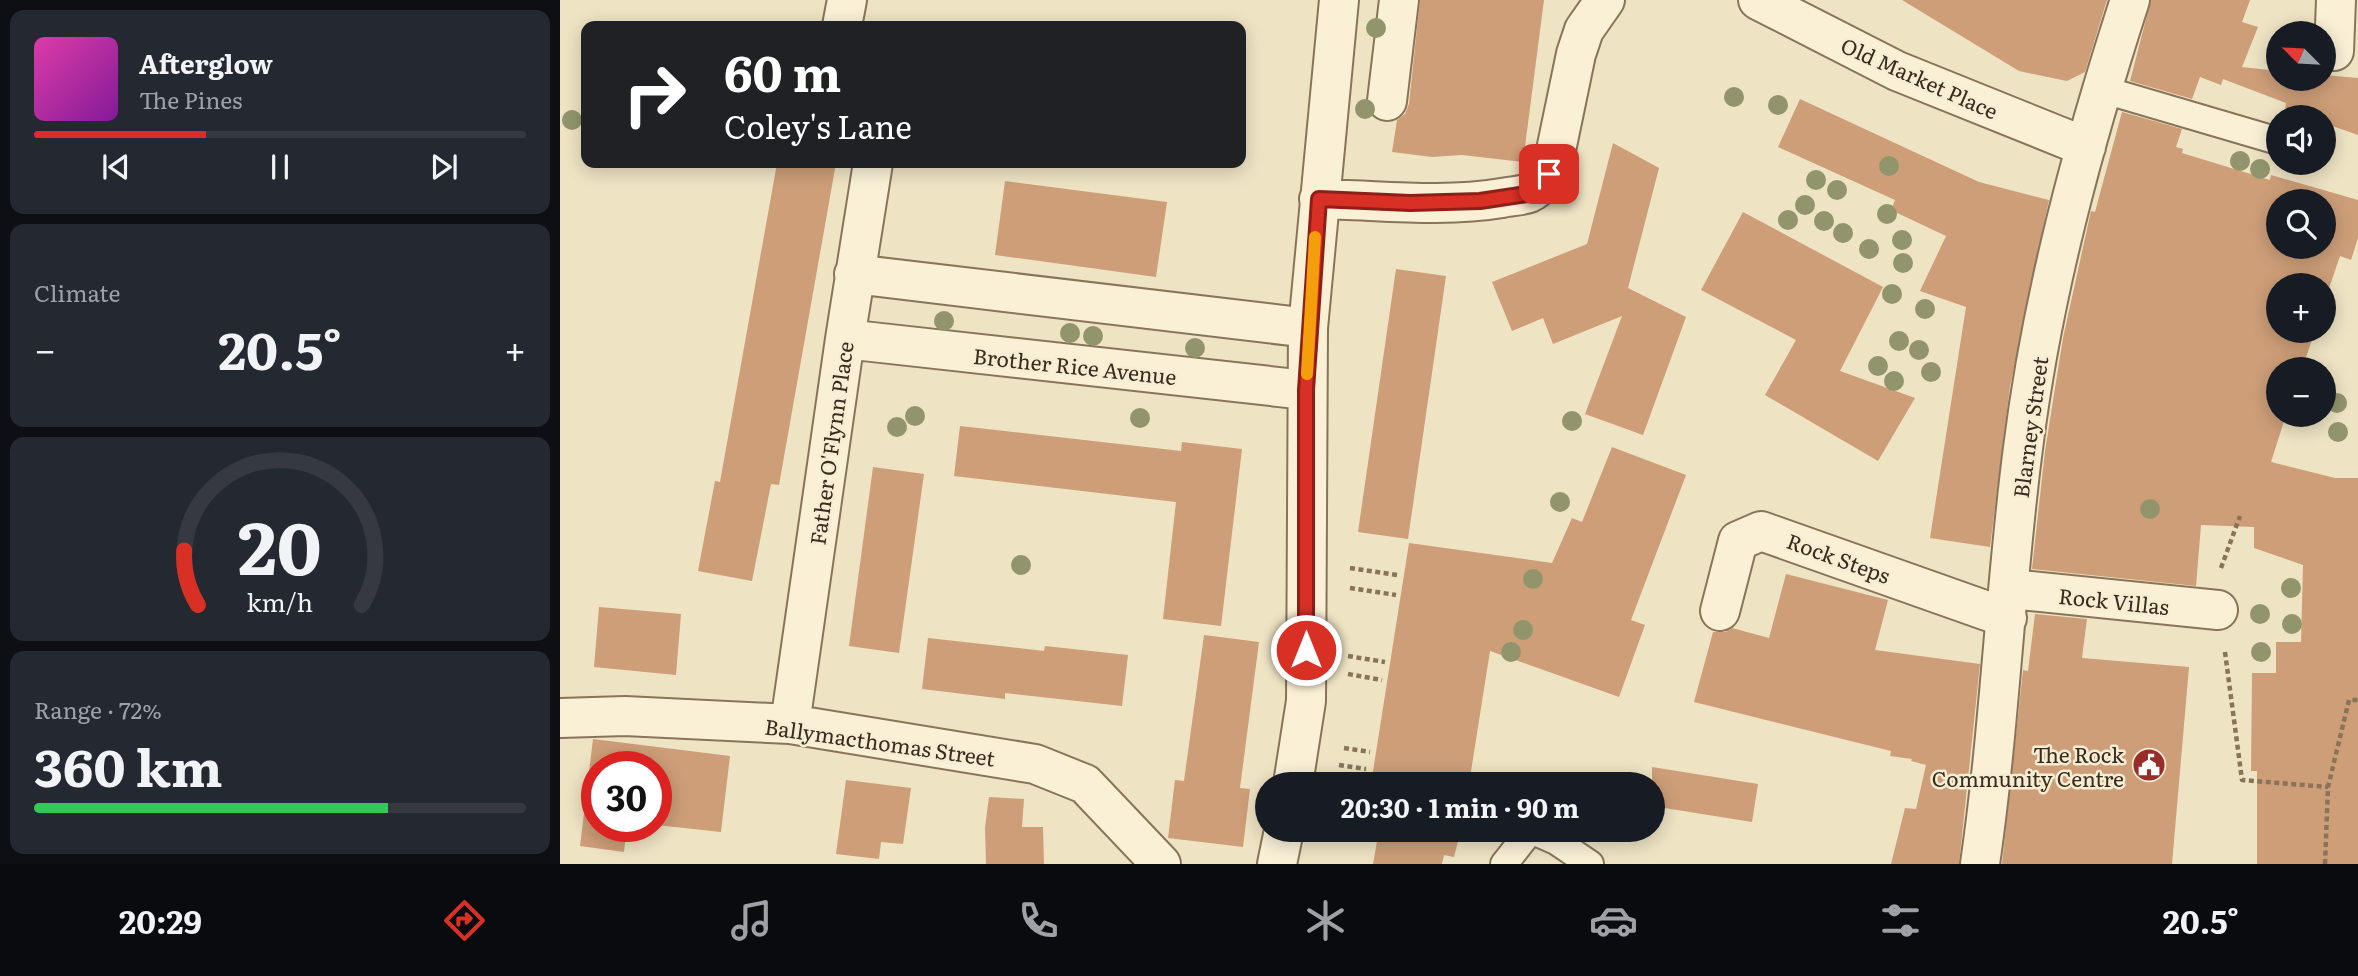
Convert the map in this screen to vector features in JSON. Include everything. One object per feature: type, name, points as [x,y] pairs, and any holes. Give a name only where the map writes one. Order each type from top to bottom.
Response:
[{"type":"street","points":[[843,21],[847,0]]},
{"type":"street","points":[[1295,772],[1306,701],[1308,328],[1339,0]]},
{"type":"street","points":[[1387,101],[1399,0]]},
{"type":"street","points":[[1319,199],[1468,202],[1527,194],[1549,174],[1576,54],[1584,30],[1605,0]]},
{"type":"street","name":"Old Market Place","points":[[1758,0],[1897,71],[2085,147]]},
{"type":"street","name":"Blarney Street","points":[[1980,864],[2023,447],[2032,392],[2085,147],[2130,0]]},
{"type":"street","points":[[2335,21],[2336,0]]},
{"type":"street","name":"Father O'Flynn Place","points":[[790,724],[872,168]]},
{"type":"street","points":[[855,274],[1308,328]]},
{"type":"street","name":"Brother Rice Avenue","points":[[845,339],[1306,390]]},
{"type":"street","name":"Rock Steps","points":[[1720,611],[1738,541],[1761,531],[2008,604]]},
{"type":"street","name":"Rock Villas","points":[[2008,604],[2212,609]]},
{"type":"street","name":"Ballymacthomas Street","points":[[560,718],[625,716],[790,724],[1035,764],[1085,783],[1161,864]]},
{"type":"street","points":[[1277,864],[1282,842]]},
{"type":"lane","points":[[2101,89],[2266,137]]},
{"type":"lane","points":[[1504,864],[1531,830],[1556,841],[1590,864]]},
{"type":"path","points":[[2241,516],[2212,609],[2242,780],[2328,787]]},
{"type":"path","points":[[1338,566],[1397,575]]},
{"type":"path","points":[[1339,586],[1396,595]]},
{"type":"path","points":[[1341,655],[1385,662]]},
{"type":"path","points":[[1340,672],[1381,680]]},
{"type":"path","points":[[2325,864],[2328,787],[2350,700],[2358,700]]},
{"type":"path","points":[[1335,747],[1370,752]]},
{"type":"path","points":[[1334,764],[1366,769]]},
{"type":"building","points":[[1420,0],[1544,0],[1523,162],[1462,155],[1432,157],[1392,152],[1397,120],[1405,114],[1409,104]]},
{"type":"building","points":[[1902,0],[2107,0],[2085,72],[2067,81],[2019,71]]},
{"type":"building","points":[[2151,0],[2250,0],[2242,22],[2258,27],[2242,67],[2266,70],[2266,91],[2336,91],[2336,76],[2358,78],[2358,135],[2336,127],[2336,105],[2286,105],[2223,79],[2221,85],[2200,77],[2192,99],[2130,81]]},
{"type":"building","points":[[1800,99],[1979,182],[2049,200],[2010,387],[1990,547],[1930,538],[1966,307],[1920,291],[1946,236],[1891,210],[1895,200],[1778,147]]},
{"type":"building","points":[[2122,112],[2182,129],[2176,147],[2183,149],[2182,153],[2270,180],[2271,175],[2320,189],[2266,189],[2266,259],[2336,259],[2336,194],[2358,200],[2358,238],[2351,260],[2340,256],[2334,273],[2266,273],[2266,343],[2311,343],[2306,357],[2266,357],[2266,427],[2282,427],[2271,462],[2335,478],[2358,478],[2358,864],[2257,864],[2257,771],[2251,771],[2252,673],[2276,673],[2276,642],[2301,642],[2303,565],[2254,548],[2254,527],[2201,525],[2196,586],[2032,569],[2045,451],[2063,338],[2091,211],[2095,212]]},
{"type":"building","points":[[1613,143],[1659,168],[1628,288],[1686,317],[1643,435],[1585,414],[1622,316],[1553,344],[1543,318],[1512,331],[1492,282],[1587,244]]},
{"type":"building","points":[[776,168],[835,168],[779,485],[771,484],[752,581],[698,571],[715,481],[720,482]]},
{"type":"building","points":[[1005,181],[1167,202],[1156,277],[995,255]]},
{"type":"building","points":[[1743,212],[1883,287],[1840,371],[1915,398],[1878,461],[1765,395],[1796,340],[1701,290]]},
{"type":"building","points":[[1396,269],[1446,276],[1408,539],[1358,532]]},
{"type":"building","points":[[960,426],[1181,451],[1182,442],[1242,449],[1221,626],[1163,619],[1176,502],[954,476]]},
{"type":"building","points":[[1612,447],[1686,475],[1631,620],[1645,625],[1619,697],[1490,651],[1471,772],[1373,772],[1409,543],[1552,563],[1572,518],[1582,522]]},
{"type":"building","points":[[873,467],[924,474],[899,653],[849,646]]},
{"type":"building","points":[[1786,574],[1888,600],[1875,650],[1980,664],[1959,864],[1891,864],[1905,808],[1916,809],[1926,765],[1911,761],[1912,759],[1890,756],[1891,751],[1694,702],[1713,632],[1725,632],[1732,628],[1769,638]]},
{"type":"building","points":[[599,607],[681,614],[676,675],[594,667]]},
{"type":"building","points":[[2035,614],[2087,619],[2082,658],[2189,667],[2172,864],[2002,864],[2023,670],[2028,671]]},
{"type":"building","points":[[1204,635],[1259,642],[1240,788],[1250,789],[1243,847],[1168,838],[1175,780],[1184,781]]},
{"type":"building","points":[[928,638],[1044,651],[1045,646],[1128,655],[1122,706],[1005,693],[1005,699],[922,689]]},
{"type":"building","points":[[593,739],[730,756],[721,832],[672,827],[672,751],[592,751]]},
{"type":"building","points":[[1652,767],[1758,784],[1752,822],[1665,808],[1665,772],[1652,772]]},
{"type":"building","points":[[846,780],[911,788],[903,844],[881,842],[879,859],[836,854]]},
{"type":"building","points":[[989,797],[1024,799],[1022,827],[1043,827],[1044,864],[986,864],[985,828]]},
{"type":"building","points":[[581,838],[581,842],[625,842],[624,852],[580,846]]},
{"type":"building","points":[[1377,842],[1458,842],[1454,857],[1444,855],[1442,864],[1373,864]]},
{"type":"slow traffic","points":[[1307,374],[1315,237]]},
{"type":"place","name":"The Rock Community Centre","points":[[2149,765]]},
{"type":"route","points":[[1306,650],[1306,390],[1313,254],[1319,199],[1410,203],[1480,201],[1527,194],[1539,186],[1549,174]]}]
